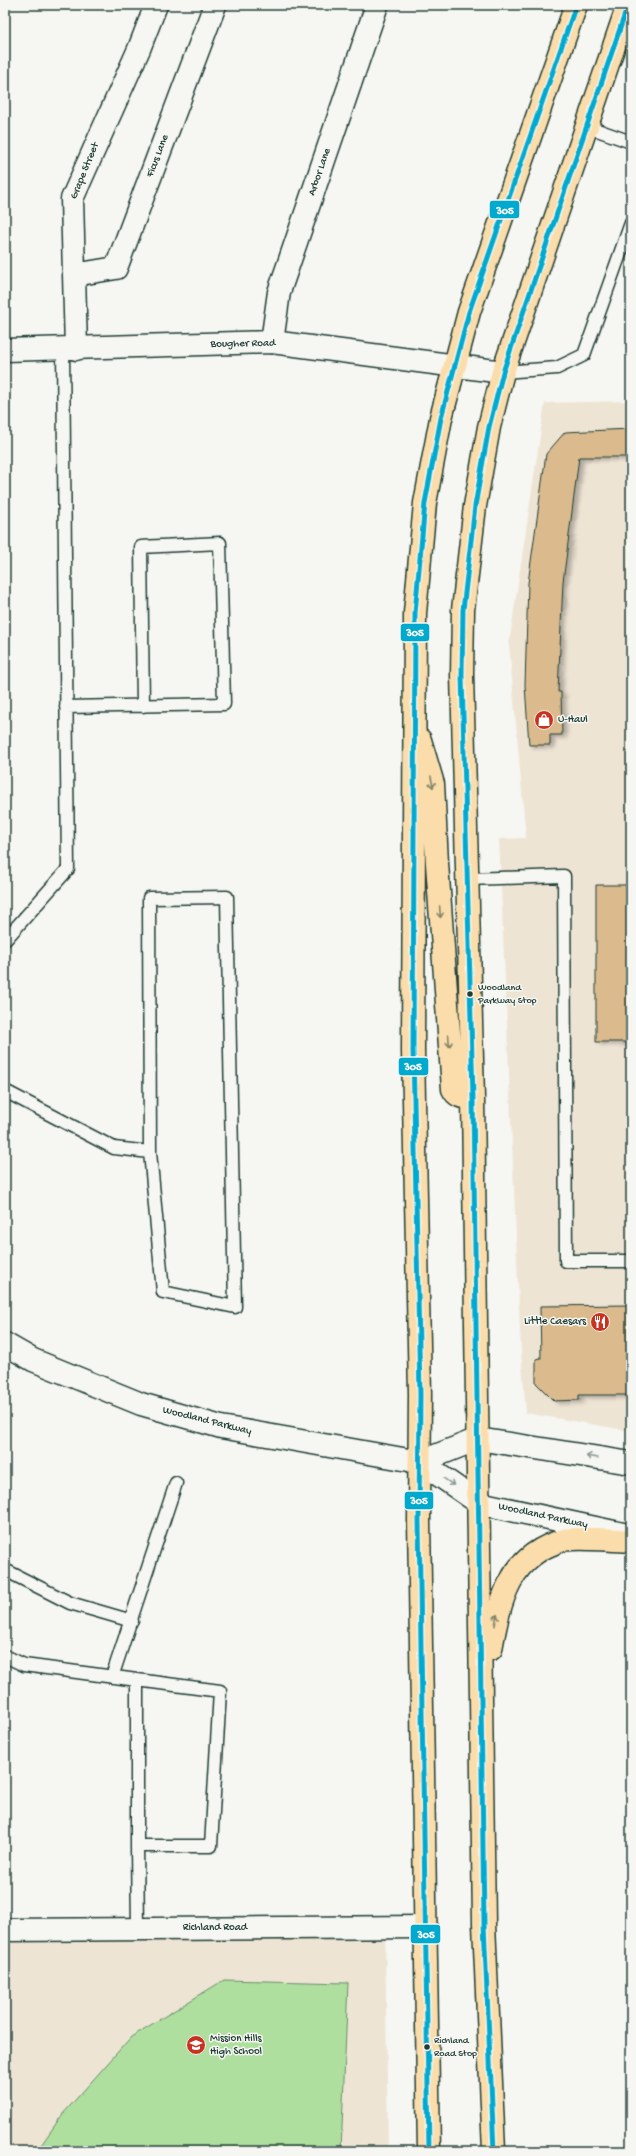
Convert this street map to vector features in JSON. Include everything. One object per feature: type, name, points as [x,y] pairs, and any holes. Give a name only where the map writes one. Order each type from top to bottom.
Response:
[{"type":"main road","points":[[429,2151],[413,1051],[413,718],[415,613],[426,503],[441,418],[469,312],[576,5]]},
{"type":"main road","points":[[494,2151],[484,1924],[473,1098],[462,692],[463,610],[475,506],[489,427],[503,372],[628,5]]},
{"type":"main road","points":[[413,718],[433,784],[453,1089],[456,1094],[461,1097],[473,1098]]},
{"type":"main road","points":[[482,1700],[499,1607],[509,1582],[524,1562],[545,1548],[565,1540],[631,1541]]},
{"type":"street","name":"Grape Street","points":[[69,349],[74,275],[72,199],[139,49],[156,5]]},
{"type":"street","name":"Ficus Lane","points":[[74,275],[116,268],[215,5]]},
{"type":"street","name":"Arbor Lane","points":[[272,342],[279,292],[377,5]]},
{"type":"street","name":"Bougher Road","points":[[5,350],[272,342],[503,372]]},
{"type":"street","name":"Woodland Parkway","points":[[5,1344],[33,1360],[141,1404],[221,1426],[420,1462],[479,1503],[631,1535]]},
{"type":"street","points":[[420,1462],[478,1439],[631,1463]]},
{"type":"street","name":"Richland Road","points":[[5,1930],[425,1927]]},
{"type":"lane","points":[[586,126],[631,142]]},
{"type":"lane","points":[[503,372],[557,368],[584,355],[631,223]]},
{"type":"lane","points":[[5,940],[68,869],[66,707],[69,349]]},
{"type":"lane","points":[[66,707],[143,706],[224,704],[220,543],[141,547],[143,706]]},
{"type":"lane","points":[[467,879],[564,876],[566,1261],[631,1261]]},
{"type":"lane","points":[[227,897],[235,1307],[163,1292],[150,1152],[149,898],[227,897]]},
{"type":"lane","points":[[5,1091],[114,1148],[150,1152]]},
{"type":"lane","points":[[112,1677],[132,1621],[176,1483]]},
{"type":"lane","points":[[5,1570],[70,1603],[132,1621]]},
{"type":"lane","points":[[5,1656],[24,1665],[220,1691],[211,1846],[137,1846]]},
{"type":"lane","points":[[137,1680],[138,1929]]},
{"type":"shaded area","points":[[631,401],[631,1431],[526,1413],[521,1353],[499,839],[526,838],[509,644],[545,403]]},
{"type":"shaded area","name":"Mission Hills High School","points":[[385,1928],[388,2151],[5,2151],[5,1939]]},
{"type":"green space","points":[[224,1980],[348,1983],[341,2151],[37,2151],[62,2115],[131,2037]]},
{"type":"building","points":[[631,429],[631,457],[579,457],[563,582],[558,692],[561,692],[562,735],[550,735],[550,745],[529,745],[525,685],[528,583],[546,454],[565,432]]},
{"type":"building","points":[[596,885],[631,885],[631,1042],[596,1042]]},
{"type":"building","points":[[631,1305],[631,1395],[579,1395],[579,1400],[554,1401],[536,1383],[536,1359],[541,1358],[540,1306]]},
{"type":"transit line","name":"305","points":[[429,2151],[419,1520],[420,1394],[413,1051],[415,613],[425,503],[441,418],[469,312],[576,5]]},
{"type":"transit line","name":"305","points":[[494,2151],[484,1924],[473,1098],[462,675],[463,610],[475,506],[489,427],[503,372],[628,5]]},
{"type":"place","name":"U-Haul","points":[[544,720]]},
{"type":"place","name":"Woodland Parkway Stop","points":[[470,994]]},
{"type":"place","name":"Little Caesars","points":[[600,1322]]},
{"type":"place","name":"Mission Hills High School","points":[[196,2045]]},
{"type":"place","name":"Richland Road Stop","points":[[427,2047]]}]
